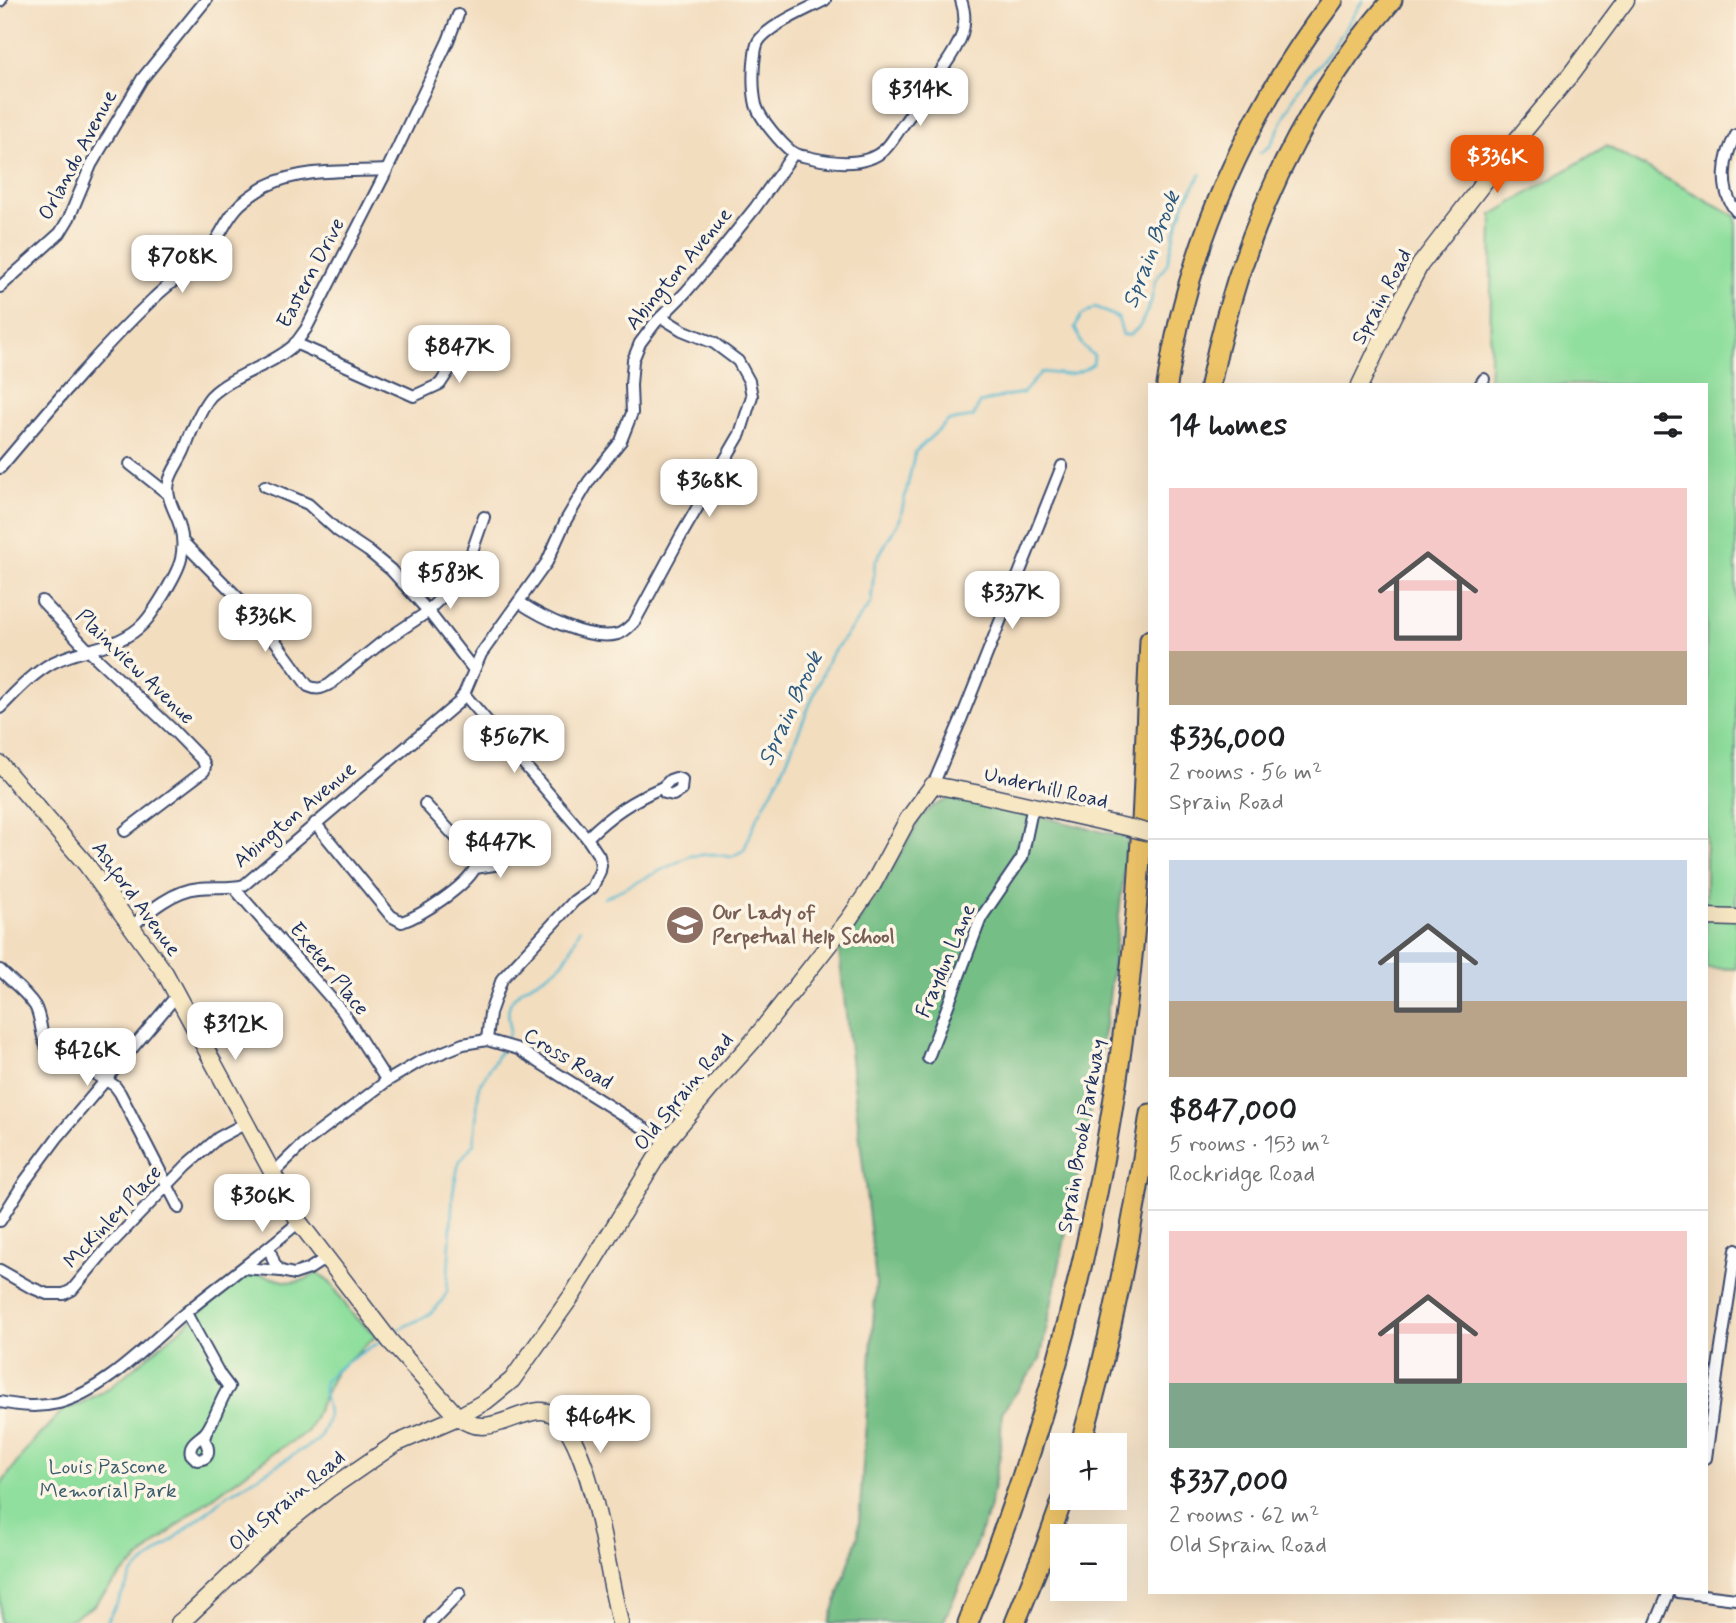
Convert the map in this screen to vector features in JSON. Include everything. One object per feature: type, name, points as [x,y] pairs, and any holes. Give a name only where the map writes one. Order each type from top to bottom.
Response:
[{"type":"highway","points":[[1167,383],[1189,280],[1222,189],[1249,131],[1280,75],[1333,0]]},
{"type":"highway","points":[[1210,383],[1232,293],[1252,232],[1278,174],[1308,117],[1331,81],[1392,0]]},
{"type":"highway","name":"Sprain Brook Parkway","points":[[968,1623],[1013,1502],[1052,1380],[1083,1255],[1107,1139],[1133,948],[1148,685]]},
{"type":"highway","points":[[1084,1433],[1119,1292],[1148,1126]]},
{"type":"highway","points":[[1015,1623],[1059,1510]]},
{"type":"street","name":"Orlando Avenue","points":[[0,287],[60,233],[91,165],[142,79],[206,0]]},
{"type":"street","points":[[825,0],[770,29],[758,42],[753,74],[757,107],[778,137],[794,153],[822,160],[850,162],[866,160],[883,151],[928,91],[963,36],[965,24],[961,0]]},
{"type":"street","name":"Sprain Road","points":[[1361,383],[1420,265],[1626,0]]},
{"type":"street","name":"Eastern Drive","points":[[168,494],[169,480],[210,397],[295,343],[306,329],[387,170],[458,15]]},
{"type":"street","points":[[1736,135],[1726,162],[1725,183],[1728,197],[1736,211]]},
{"type":"street","name":"Abington Avenue","points":[[131,927],[155,906],[188,890],[244,885],[458,703],[481,654],[547,562],[566,520],[589,481],[621,441],[632,413],[631,385],[634,360],[640,342],[710,264],[794,153]]},
{"type":"street","points":[[0,468],[88,365],[155,296],[202,259],[212,248],[235,209],[244,201],[264,187],[286,178],[305,174],[387,170]]},
{"type":"street","points":[[519,601],[533,612],[585,634],[618,634],[627,629],[635,621],[740,434],[752,396],[744,368],[714,343],[682,330],[662,317]]},
{"type":"street","points":[[295,343],[414,396],[440,384],[471,337]]},
{"type":"street","points":[[0,708],[21,686],[51,664],[122,640],[134,632],[145,622],[163,595],[181,561],[183,542],[180,526],[168,494],[130,464]]},
{"type":"street","name":"Old Sprain Road","points":[[182,1620],[285,1524],[328,1490],[394,1444],[458,1417],[486,1401],[512,1380],[573,1294],[666,1142],[753,1041],[849,919],[873,884],[908,819],[933,785],[1062,466]]},
{"type":"street","points":[[265,486],[308,504],[338,531],[391,570],[428,611],[474,670]]},
{"type":"street","points":[[183,542],[260,620],[308,686],[316,690],[330,684],[428,611],[459,581],[484,517]]},
{"type":"street","name":"Plainview Avenue","points":[[41,601],[88,650],[167,724],[205,766],[204,771],[125,831]]},
{"type":"street","points":[[273,1173],[303,1144],[387,1081],[419,1062],[463,1044],[487,1040],[490,1013],[502,979],[574,901],[592,888],[600,871],[599,856],[587,838],[464,694]]},
{"type":"street","name":"Ashford Avenue","points":[[0,764],[86,864],[165,974],[299,1223],[386,1336],[458,1417]]},
{"type":"street","name":"Underhill Road","points":[[933,785],[1148,832]]},
{"type":"street","points":[[587,838],[604,820],[634,800],[663,786]]},
{"type":"street","points":[[315,823],[391,916],[402,922],[414,918],[462,884],[475,868],[475,858],[425,804]]},
{"type":"street","name":"Fraydun Lane","points":[[928,1058],[981,918],[1022,858],[1033,805]]},
{"type":"street","points":[[475,868],[500,864],[508,857]]},
{"type":"street","name":"Exeter Place","points":[[234,888],[343,1012],[387,1081]]},
{"type":"street","points":[[1708,917],[1736,918]]},
{"type":"street","points":[[0,970],[35,1007],[47,1048],[116,1086],[179,1208]]},
{"type":"street","points":[[0,1221],[57,1138],[177,995]]},
{"type":"street","name":"Cross Road","points":[[487,1040],[518,1049],[666,1142]]},
{"type":"street","name":"McKinley Place","points":[[0,1270],[47,1294],[64,1294],[72,1290],[108,1247],[187,1165],[218,1138],[246,1123]]},
{"type":"street","points":[[0,1402],[29,1407],[58,1403],[82,1394],[122,1368],[299,1223]]},
{"type":"street","points":[[270,1248],[275,1265],[281,1271]]},
{"type":"street","points":[[1708,1443],[1736,1250]]},
{"type":"street","points":[[243,1268],[294,1274],[326,1258]]},
{"type":"street","points":[[186,1313],[229,1387],[206,1432]]},
{"type":"street","points":[[458,1417],[467,1424],[480,1426],[544,1410],[553,1413],[562,1422],[579,1449],[589,1479],[620,1623]]},
{"type":"street","points":[[431,1623],[460,1593]]},
{"type":"street","points":[[1656,1623],[1668,1594]]},
{"type":"street","points":[[1697,1594],[1736,1598]]},
{"type":"green space","points":[[1606,146],[1736,216],[1736,969],[1708,968],[1708,383],[1489,383],[1492,215]]},
{"type":"green space","points":[[952,797],[970,799],[1128,838],[1108,1008],[1085,1140],[1040,1360],[1002,1412],[1000,1455],[989,1510],[943,1623],[829,1623],[858,1536],[876,1282],[839,952],[886,880],[921,817],[933,806]]},
{"type":"green space","name":"Louis Pascone Memorial Park","points":[[317,1273],[328,1280],[354,1316],[376,1336],[336,1371],[307,1432],[270,1455],[188,1516],[123,1573],[93,1606],[64,1623],[0,1623],[0,1486],[29,1446],[64,1409],[107,1390],[237,1282],[259,1275],[298,1282]]},
{"type":"waterway","name":"Sprain Brook","points":[[1260,153],[1270,146],[1299,88],[1332,49],[1363,0]]},
{"type":"waterway","name":"Sprain Brook","points":[[604,898],[690,856],[713,854],[731,857],[744,850],[756,820],[781,774],[830,656],[871,603],[875,562],[900,519],[915,452],[948,421],[973,417],[980,403],[1023,393],[1042,372],[1069,374],[1093,364],[1094,356],[1082,345],[1075,327],[1081,316],[1095,307],[1118,318],[1123,335],[1130,335],[1140,326],[1151,302],[1155,281],[1167,264],[1186,200],[1201,174]]},
{"type":"waterway","name":"Sprain Brook","points":[[508,1036],[509,1008],[514,997],[562,963],[580,929]]},
{"type":"waterway","name":"Sprain Brook","points":[[391,1334],[429,1314],[447,1292],[453,1192],[459,1162],[474,1143],[479,1086],[501,1050]]},
{"type":"waterway","name":"Sprain Brook","points":[[106,1623],[134,1572],[226,1496],[318,1440],[328,1418],[325,1382],[343,1365],[383,1340]]},
{"type":"place","name":"Our Lady of Perpetual Help School","points":[[685,925]]}]
